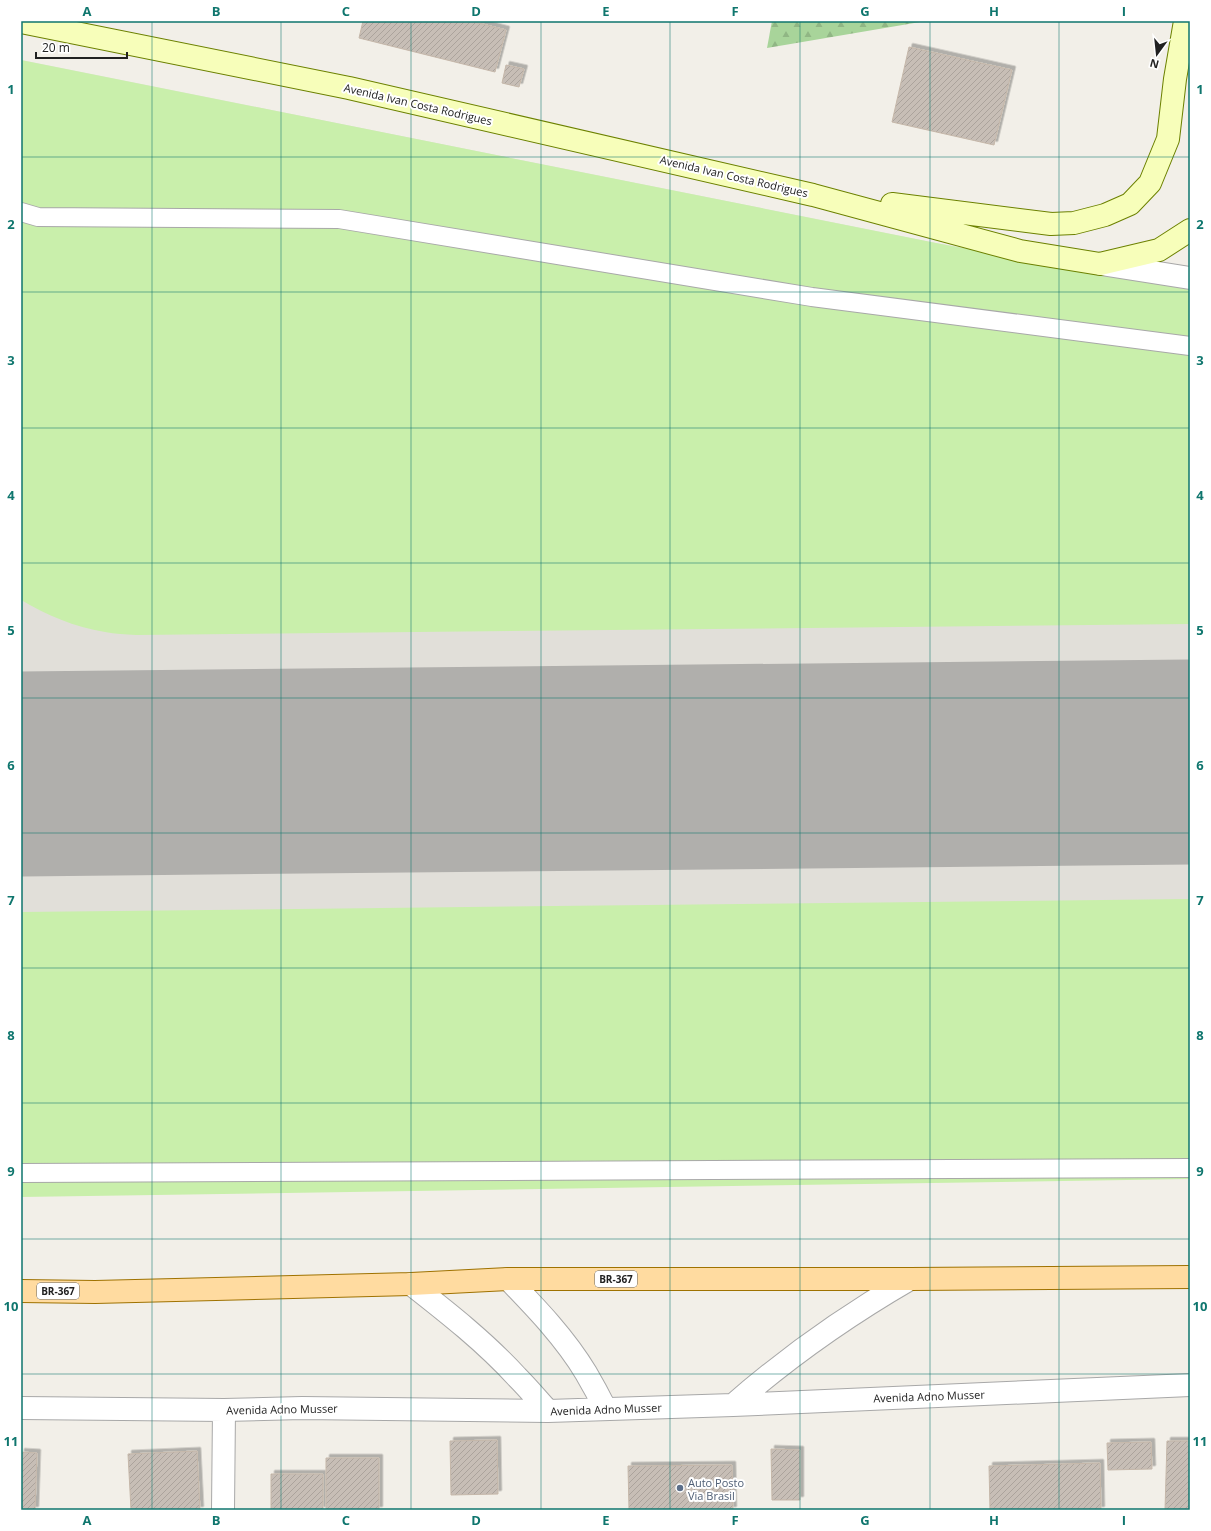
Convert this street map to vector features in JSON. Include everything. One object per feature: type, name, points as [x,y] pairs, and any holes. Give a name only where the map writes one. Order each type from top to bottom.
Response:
[{"type":"main road","name":"Avenida Ivan Costa Rodrigues","points":[[813,194],[1052,224],[1074,223],[1105,215],[1130,204],[1150,183],[1168,139],[1175,79],[1185,21]]},
{"type":"main road","name":"Avenida Ivan Costa Rodrigues","points":[[21,22],[349,88],[813,194],[1020,251],[1100,264],[1159,250],[1190,230]]},
{"type":"main road","name":"BR-367","points":[[21,1291],[95,1292],[411,1284],[508,1279],[910,1279],[1190,1276]]},
{"type":"street","points":[[1100,264],[1190,278]]},
{"type":"street","points":[[508,1279],[536,1308],[562,1339],[585,1372],[605,1408]]},
{"type":"street","points":[[733,1405],[760,1381],[847,1316],[910,1279]]},
{"type":"street","points":[[411,1284],[448,1313],[483,1344],[517,1376],[548,1411]]},
{"type":"street","name":"Avenida Adno Musser","points":[[21,1408],[224,1410],[302,1408],[548,1411],[733,1405],[1190,1385]]},
{"type":"street","points":[[223,1510],[224,1410]]},
{"type":"lane","points":[[21,212],[38,217],[339,218],[812,297],[1190,346]]},
{"type":"lane","points":[[21,1173],[1190,1168]]},
{"type":"shaded area","points":[[21,60],[936,243],[1190,290],[1190,1178],[21,1195]]},
{"type":"green space","points":[[772,21],[926,21],[767,48]]},
{"type":"green space","points":[[21,60],[936,243],[1190,290],[1190,624],[136,635],[109,633],[82,627],[41,611],[21,600]]},
{"type":"green space","points":[[1190,899],[1190,1179],[21,1197],[21,912]]},
{"type":"building","points":[[363,21],[471,21],[506,30],[495,72],[359,38]]},
{"type":"building","points":[[909,47],[1012,70],[994,145],[892,122]]},
{"type":"building","points":[[506,65],[524,69],[519,87],[502,83]]},
{"type":"building","points":[[497,1440],[498,1494],[451,1495],[450,1441]]},
{"type":"building","points":[[1167,1441],[1190,1441],[1190,1510],[1165,1510]]},
{"type":"building","points":[[1151,1442],[1152,1469],[1108,1470],[1107,1443]]},
{"type":"building","points":[[771,1449],[800,1450],[800,1500],[772,1500]]},
{"type":"building","points":[[197,1451],[200,1510],[131,1510],[128,1454]]},
{"type":"building","points":[[21,1452],[37,1453],[35,1510],[21,1510]]},
{"type":"building","points":[[326,1458],[379,1458],[379,1510],[326,1510]]},
{"type":"building","points":[[1100,1463],[1101,1510],[990,1510],[989,1466]]},
{"type":"building","name":"Auto Posto Via Brasil","points":[[732,1465],[733,1510],[629,1510],[628,1466]]},
{"type":"building","points":[[271,1474],[323,1474],[323,1510],[271,1510]]},
{"type":"taxiway","points":[[21,741],[39,752],[58,760],[97,772]]},
{"type":"runway","points":[[21,774],[1190,762]]},
{"type":"place","name":"Auto Posto Via Brasil","points":[[680,1488]]}]
